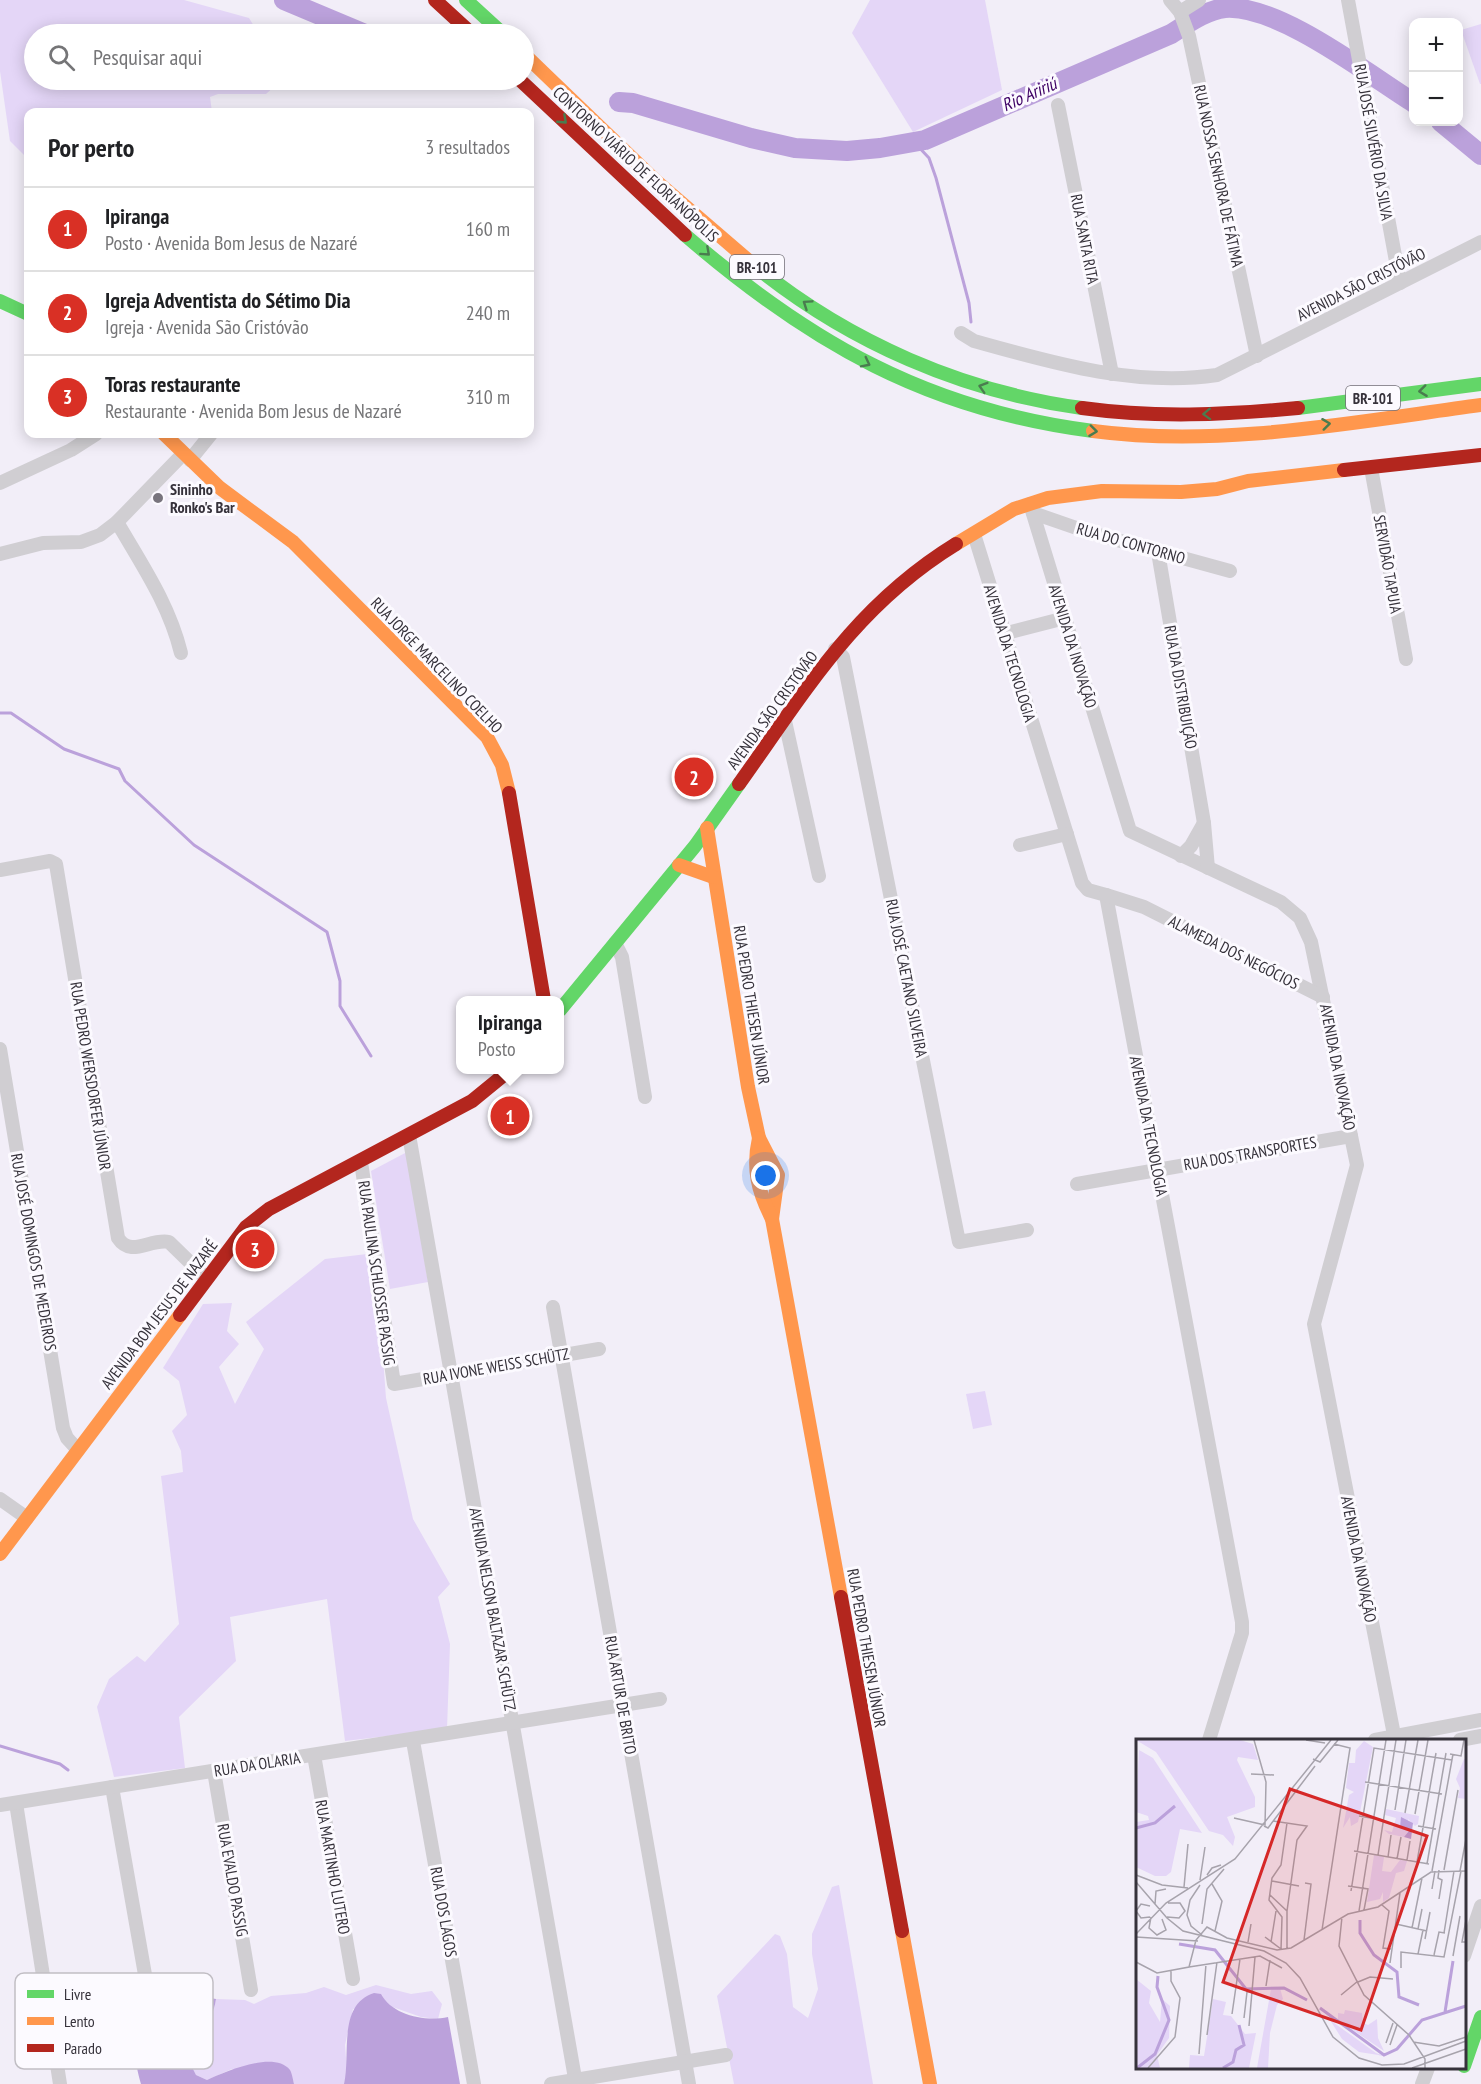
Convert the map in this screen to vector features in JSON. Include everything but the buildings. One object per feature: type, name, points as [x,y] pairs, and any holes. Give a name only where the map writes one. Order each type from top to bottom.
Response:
[{"type":"main road","points":[[435,0],[461,24]]},
{"type":"main road","points":[[466,0],[492,24]]},
{"type":"main road","name":"CONTORNO VIÁRIO DE FLORIANÓPOLIS","points":[[534,63],[688,208],[771,279],[856,334],[900,356],[954,378],[1011,395],[1059,405],[1156,415],[1266,410],[1481,384]]},
{"type":"main road","name":"CONTORNO VIÁRIO DE FLORIANÓPOLIS","points":[[531,90],[674,223],[759,296],[837,347],[891,375],[947,398],[1035,422],[1095,431],[1156,436],[1268,431],[1481,405]]},
{"type":"main road","points":[[0,301],[24,312]]},
{"type":"main road","name":"RUA JORGE MARCELINO COELHO","points":[[168,438],[220,488],[292,542],[487,737],[502,765],[508,786],[543,996]]},
{"type":"main road","name":"AVENIDA SÃO CRISTÓVÃO","points":[[564,1005],[680,865],[835,650],[872,608],[893,589],[945,551],[1014,509],[1032,508],[1076,493],[1208,490],[1248,481],[1481,455]]},
{"type":"main road","name":"RUA PEDRO THIESEN JÚNIOR","points":[[707,828],[713,877],[759,1138],[778,1175],[772,1218]]},
{"type":"main road","points":[[680,865],[713,877]]},
{"type":"main road","name":"AVENIDA BOM JESUS DE NAZARÉ","points":[[0,1554],[235,1239],[269,1209],[472,1101],[505,1074]]},
{"type":"main road","name":"RUA PEDRO THIESEN JÚNIOR","points":[[759,1138],[753,1161],[758,1191],[772,1218],[930,2084]]},
{"type":"main road","points":[[753,1161],[770,1156]]},
{"type":"main road","points":[[758,1191],[771,1192],[777,1189]]},
{"type":"main road","points":[[1466,2061],[1481,2017]]},
{"type":"street","name":"RUA NOSSA SENHORA DE FÁTIMA","points":[[1170,0],[1181,16],[1189,36],[1257,356]]},
{"type":"street","points":[[1181,16],[1199,0]]},
{"type":"street","name":"RUA JOSÉ SILVÉRIO DA SILVA","points":[[1348,0],[1400,283]]},
{"type":"street","name":"RUA SANTA RITA","points":[[1058,105],[1112,374]]},
{"type":"street","name":"AVENIDA SÃO CRISTÓVÃO","points":[[961,333],[974,341],[1075,369],[1112,374],[1203,377],[1217,375],[1481,242]]},
{"type":"street","points":[[0,483],[71,450],[90,438]]},
{"type":"street","points":[[0,554],[43,543],[81,542],[100,535],[117,522],[207,438]]},
{"type":"street","name":"SERVIDÃO TAPUIA","points":[[1371,468],[1406,659]]},
{"type":"street","name":"RUA DO CONTORNO","points":[[1032,508],[1088,532],[1230,571]]},
{"type":"street","name":"AVENIDA DA INOVAÇÃO","points":[[1032,508],[1129,828],[1133,834],[1281,902],[1300,918],[1311,942],[1357,1165],[1314,1324],[1395,1739]]},
{"type":"street","points":[[117,522],[162,598],[173,622],[181,653]]},
{"type":"street","name":"AVENIDA DA TECNOLOGIA","points":[[974,534],[1003,634],[1084,888],[1107,901],[1112,926],[1242,1622],[1242,1633],[1209,1739]]},
{"type":"street","name":"RUA DA DISTRIBUIÇÃO","points":[[1158,552],[1204,823],[1208,868]]},
{"type":"street","points":[[1003,634],[1065,618]]},
{"type":"street","name":"RUA JOSÉ CAETANO SILVEIRA","points":[[835,650],[843,657],[959,1242],[1027,1230]]},
{"type":"street","points":[[785,721],[819,876]]},
{"type":"street","points":[[1181,856],[1191,846],[1204,823]]},
{"type":"street","points":[[1020,845],[1067,834]]},
{"type":"street","name":"RUA PEDRO WERSDORFER JÚNIOR","points":[[0,870],[50,861],[56,864],[118,1238],[130,1249],[161,1240],[169,1242],[206,1278]]},
{"type":"street","name":"ALAMEDA DOS NEGÓCIOS","points":[[1107,901],[1139,908],[1323,997]]},
{"type":"street","points":[[1112,926],[1124,912],[1139,908]]},
{"type":"street","points":[[615,943],[622,957],[645,1097]]},
{"type":"street","name":"RUA JOSÉ DOMINGOS DE MEDEIROS","points":[[0,1049],[7,1136],[63,1428],[67,1438],[78,1450]]},
{"type":"street","name":"AVENIDA NELSON BALTAZAR SCHÜTZ","points":[[409,1135],[576,2082]]},
{"type":"street","name":"RUA DOS TRANSPORTES","points":[[1077,1184],[1351,1136]]},
{"type":"street","name":"RUA PAULINA SCHLOSSER PASSIG","points":[[361,1162],[394,1384]]},
{"type":"street","name":"RUA ARTUR DE BRITO","points":[[553,1306],[689,2084]]},
{"type":"street","name":"RUA IVONE WEISS SCHÜTZ","points":[[394,1384],[599,1348]]},
{"type":"street","points":[[0,1498],[27,1518]]},
{"type":"street","name":"RUA DA OLARIA","points":[[0,1805],[413,1741],[660,1699]]},
{"type":"street","points":[[1395,1739],[1481,1720]]},
{"type":"street","points":[[1465,1739],[1481,1736]]},
{"type":"street","name":"RUA DOS LAGOS","points":[[413,1741],[474,2084]]},
{"type":"street","name":"RUA MARTINHO LUTERO","points":[[314,1755],[353,1979]]},
{"type":"street","name":"RUA EVALDO PASSIG","points":[[214,1771],[252,1990]]},
{"type":"street","points":[[112,1787],[145,1973]]},
{"type":"street","points":[[16,1803],[43,1973]]},
{"type":"street","points":[[1466,1950],[1481,1906]]},
{"type":"street","points":[[551,2084],[576,2082],[726,2055]]},
{"type":"street","points":[[58,2069],[60,2084]]},
{"type":"street","points":[[1422,2084],[1427,2069]]},
{"type":"shaded area","points":[[0,0],[184,0],[249,18],[253,24],[24,24],[24,90],[270,90],[266,94],[218,94],[210,97],[211,108],[24,108],[24,155],[10,141],[0,71]]},
{"type":"shaded area","points":[[870,0],[985,0],[1002,90],[913,132],[852,33]]},
{"type":"shaded area","points":[[1481,24],[1481,84],[1463,36],[1463,29]]},
{"type":"shaded area","points":[[407,1152],[428,1282],[390,1289],[371,1171]]},
{"type":"shaded area","points":[[367,1254],[383,1358],[386,1398],[413,1519],[450,1584],[438,1597],[450,1644],[447,1729],[345,1741],[327,1599],[230,1617],[236,1661],[179,1717],[185,1768],[114,1777],[97,1707],[109,1679],[137,1656],[145,1662],[179,1624],[161,1476],[183,1472],[181,1451],[172,1431],[187,1415],[179,1381],[163,1368],[203,1304],[232,1303],[227,1331],[239,1344],[219,1367],[235,1404],[264,1349],[246,1322],[325,1259]]},
{"type":"shaded area","points":[[985,1391],[992,1425],[973,1429],[966,1394]]},
{"type":"shaded area","points":[[839,1885],[873,2084],[734,2084],[717,1996],[775,1934],[780,1936],[787,1954],[793,2007],[808,2018],[818,1989],[812,1954],[812,1934],[832,1887]]},
{"type":"shaded area","points":[[376,1985],[411,1994],[432,1991],[442,2004],[438,2019],[421,2017],[387,2005],[353,2009],[345,2045],[347,2071],[344,2084],[294,2084],[290,2070],[232,2069],[207,2080],[196,2075],[193,2069],[213,2069],[213,2010],[216,1999],[245,2000],[254,2004],[271,1996],[306,1993],[324,1987],[346,1995]]},
{"type":"shaded area","points":[[374,1993],[381,1994],[393,2007],[410,2015],[429,2018],[448,2017],[460,2084],[344,2084],[350,2019],[362,1999]]},
{"type":"shaded area","points":[[273,2062],[283,2064],[290,2070],[294,2084],[141,2084],[138,2069],[193,2069],[196,2075],[207,2080],[249,2064]]},
{"type":"waterway","name":"Rio Aririú","points":[[284,0],[341,24]]},
{"type":"waterway","points":[[1242,9],[1245,0]]},
{"type":"waterway","name":"Rio Aririú","points":[[619,102],[633,103],[751,138],[795,148],[847,151],[880,148],[925,140],[1171,34],[1204,14],[1225,8],[1246,10],[1271,17],[1296,29],[1409,100]]},
{"type":"waterway","name":"Rio Aririú","points":[[1446,126],[1481,155]]},
{"type":"waterway","points":[[914,142],[929,158],[936,178],[969,303],[971,322]]},
{"type":"waterway","points":[[0,713],[11,713],[64,749],[119,769],[125,781],[194,845],[327,932],[340,981],[340,1006],[371,1056]]},
{"type":"waterway","points":[[0,1746],[60,1764],[68,1770]]},
{"type":"traffic: fast","points":[[466,0],[492,24]]},
{"type":"traffic: fast","points":[[685,235],[778,308],[874,366],[924,388],[977,407],[1033,421],[1093,431]]},
{"type":"traffic: fast","points":[[756,267],[829,318],[909,360],[994,390],[1082,408]]},
{"type":"traffic: fast","points":[[0,301],[24,312]]},
{"type":"traffic: fast","points":[[1298,408],[1481,384]]},
{"type":"traffic: fast","points":[[564,1005],[695,846],[739,784]]},
{"type":"traffic: fast","points":[[1466,2060],[1481,2017]]},
{"type":"traffic: slow","points":[[534,64],[656,181],[756,267]]},
{"type":"traffic: slow","points":[[1093,431],[1141,435],[1239,435],[1336,425],[1481,405]]},
{"type":"traffic: slow","points":[[168,438],[220,488],[293,542],[487,737],[502,765],[509,793]]},
{"type":"traffic: slow","points":[[956,544],[1014,509],[1048,498],[1102,491],[1181,492],[1217,489],[1248,481],[1344,470]]},
{"type":"traffic: slow","points":[[707,828],[748,1087],[759,1138],[778,1175],[772,1219]]},
{"type":"traffic: slow","points":[[679,865],[713,877]]},
{"type":"traffic: slow","points":[[759,1138],[756,1170],[763,1199],[772,1219],[841,1597]]},
{"type":"traffic: slow","points":[[0,1554],[180,1315]]},
{"type":"traffic: slow","points":[[902,1931],[930,2084]]},
{"type":"traffic: jam","points":[[435,0],[461,24]]},
{"type":"traffic: jam","points":[[531,90],[685,235]]},
{"type":"traffic: jam","points":[[1082,408],[1163,414],[1298,408]]},
{"type":"traffic: jam","points":[[1344,470],[1481,455]]},
{"type":"traffic: jam","points":[[739,784],[810,683],[861,622],[920,568],[956,544]]},
{"type":"traffic: jam","points":[[509,793],[543,996]]},
{"type":"traffic: jam","points":[[180,1315],[246,1227],[269,1209],[472,1101],[505,1074]]},
{"type":"traffic: jam","points":[[841,1597],[902,1931]]},
{"type":"place","name":"Sininho Ronko's Bar","points":[[158,498]]},
{"type":"place","name":"Igreja Adventista do Sétimo Dia","points":[[694,777]]},
{"type":"place","name":"Ipiranga","points":[[510,1116]]},
{"type":"place","name":"Toras restaurante","points":[[255,1249]]}]
